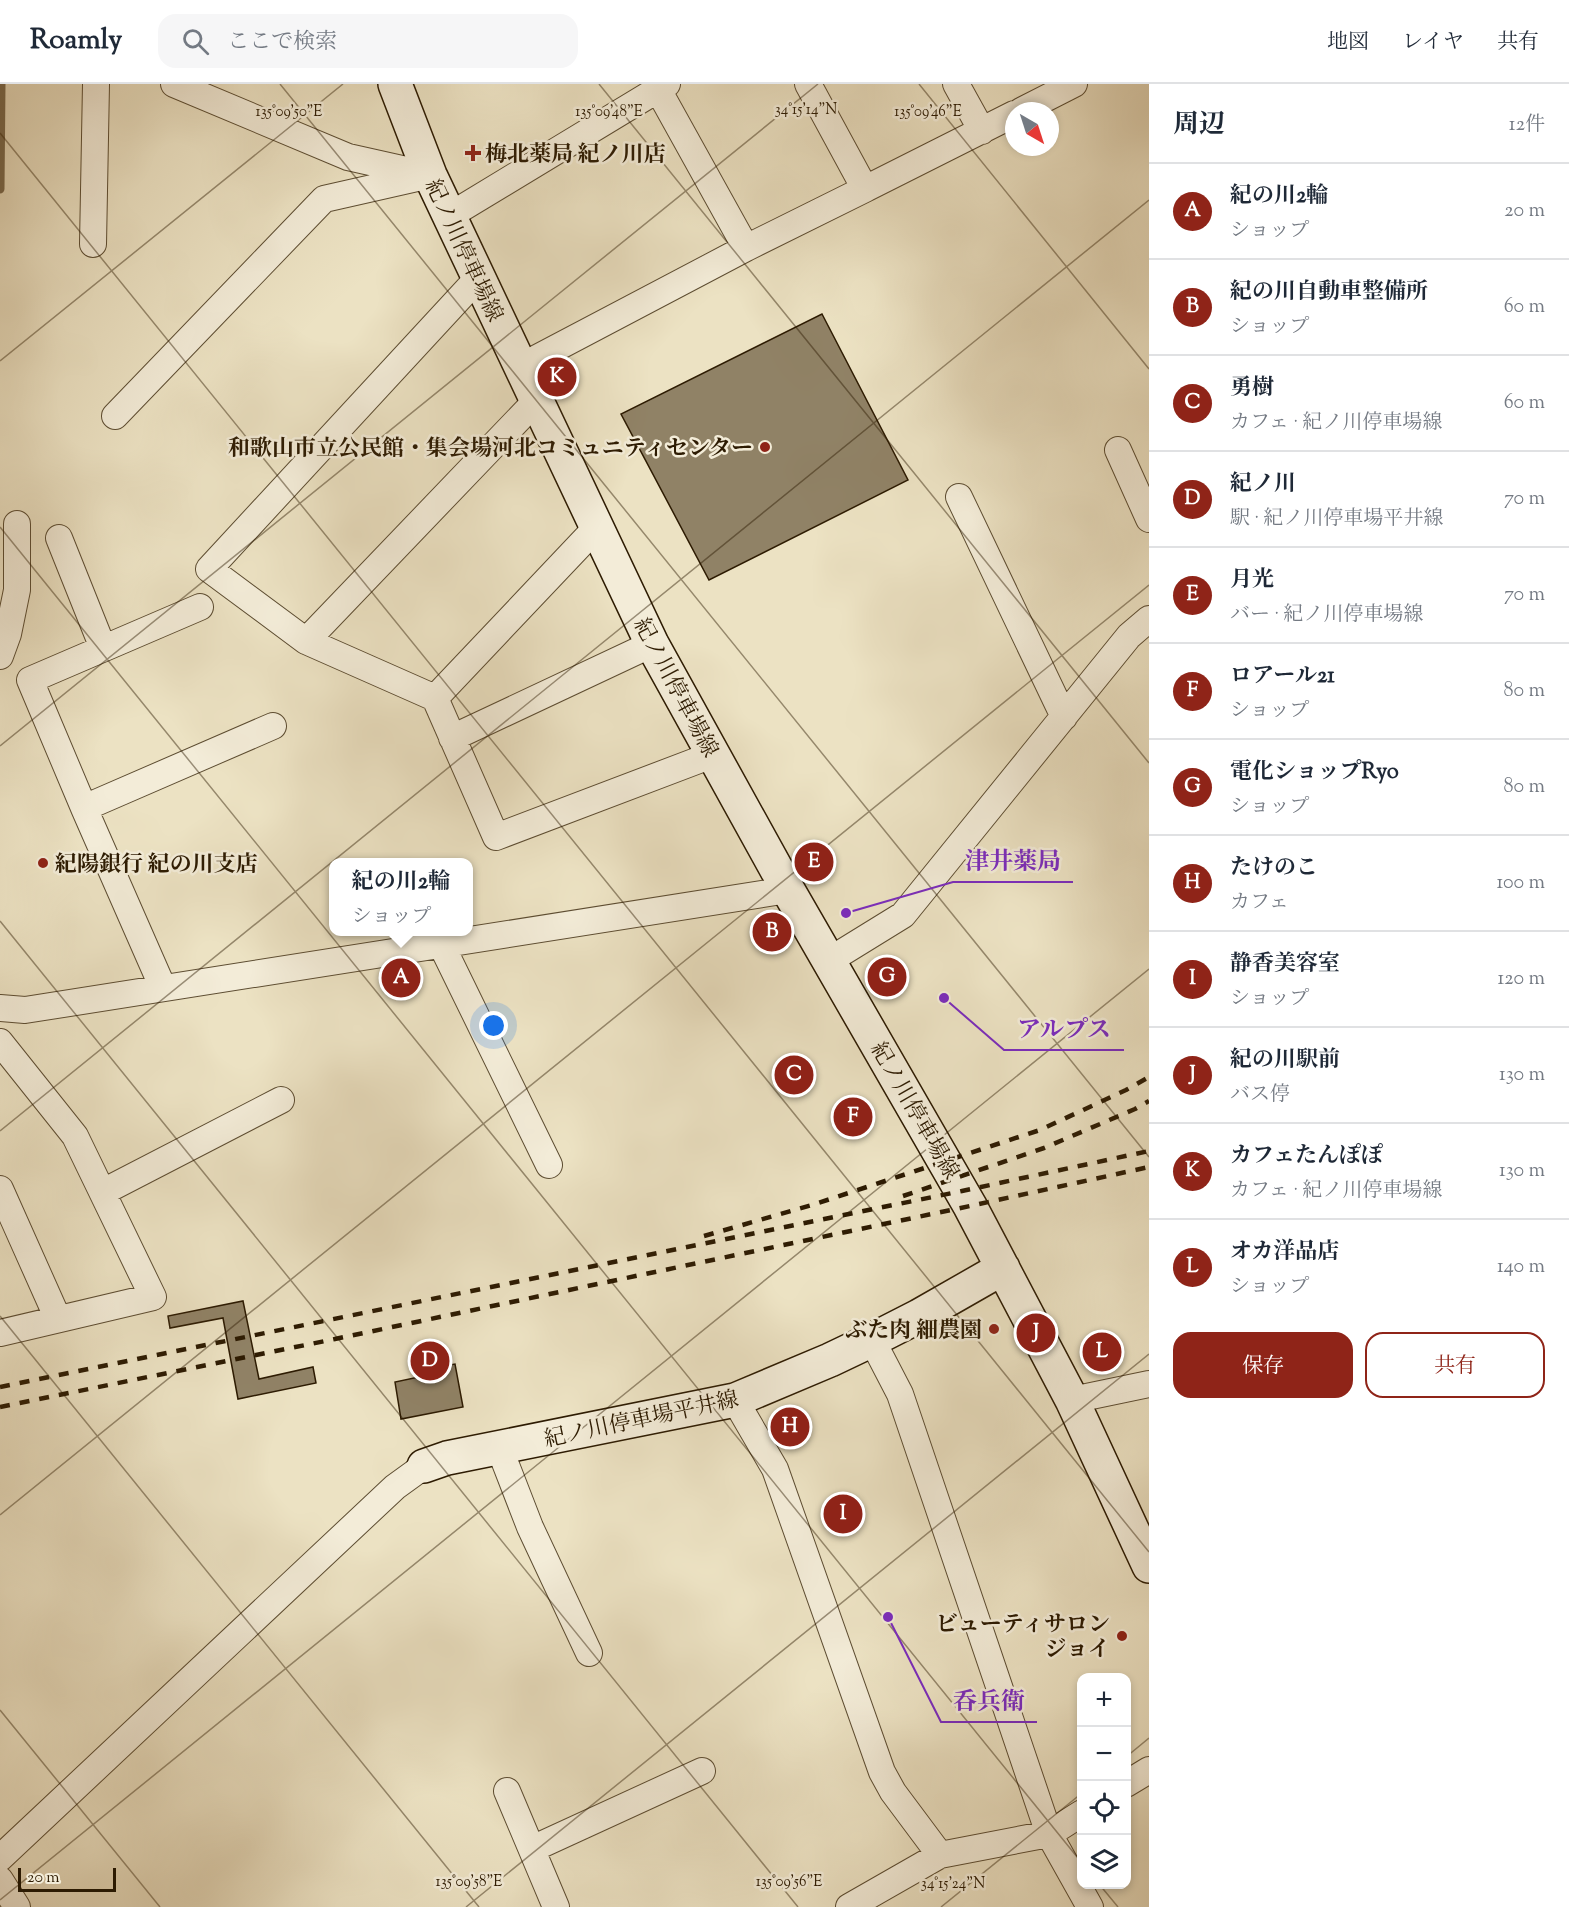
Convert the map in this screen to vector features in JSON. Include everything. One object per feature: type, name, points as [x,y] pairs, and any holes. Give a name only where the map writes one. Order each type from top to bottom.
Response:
[{"type":"main road","name":"紀ノ川停車場線","points":[[395,84],[430,175],[652,644],[788,890],[962,1191],[1003,1268]]},
{"type":"main road","name":"紀ノ川停車場平井線","points":[[424,1466],[447,1458],[735,1400],[872,1340],[920,1316],[1003,1268]]},
{"type":"main road","points":[[1003,1268],[1072,1400],[1149,1566]]},
{"type":"street","points":[[93,244],[96,84]]},
{"type":"street","points":[[174,84],[348,157],[430,175]]},
{"type":"street","points":[[808,84],[865,189]]},
{"type":"street","points":[[956,84],[982,131]]},
{"type":"street","points":[[1039,102],[1074,84]]},
{"type":"street","points":[[449,216],[660,86],[746,248]]},
{"type":"street","points":[[520,367],[746,248],[1005,119]]},
{"type":"street","points":[[115,416],[324,199],[430,175]]},
{"type":"street","points":[[478,278],[209,568],[306,641],[435,699],[496,837],[712,754]]},
{"type":"street","points":[[306,641],[536,400]]},
{"type":"street","points":[[1118,450],[1149,519]]},
{"type":"street","points":[[959,497],[1064,717]]},
{"type":"street","points":[[0,656],[9,634],[17,590],[17,524]]},
{"type":"street","points":[[435,699],[596,528]]},
{"type":"street","points":[[59,538],[103,648]]},
{"type":"street","points":[[163,988],[30,680],[200,607]]},
{"type":"street","points":[[830,960],[903,915],[1129,636],[1149,619]]},
{"type":"street","points":[[452,738],[652,644]]},
{"type":"street","points":[[84,808],[273,726]]},
{"type":"street","points":[[0,1008],[25,1011],[788,890]]},
{"type":"street","points":[[442,946],[549,1165]]},
{"type":"street","points":[[0,1042],[75,1136],[153,1297],[58,1318],[0,1334]]},
{"type":"street","points":[[103,1192],[281,1100]]},
{"type":"street","points":[[0,1189],[58,1318]]},
{"type":"street","points":[[872,1340],[900,1394],[1049,1834],[1090,1907]]},
{"type":"street","points":[[1072,1400],[1149,1384]]},
{"type":"street","points":[[735,1400],[775,1469],[882,1772],[893,1792],[940,1855]]},
{"type":"street","points":[[499,1447],[530,1527],[589,1653]]},
{"type":"street","points":[[0,1858],[395,1487],[424,1466]]},
{"type":"street","points":[[1131,1781],[1149,1770]]},
{"type":"street","points":[[532,1849],[702,1771]]},
{"type":"street","points":[[507,1791],[556,1907]]},
{"type":"street","points":[[849,1907],[940,1855],[1049,1834],[1077,1816]]},
{"type":"street","points":[[0,1880],[17,1907]]},
{"type":"building","name":"和歌山市立公民館・集会場河北コミュニティセンター","points":[[822,314],[908,480],[709,580],[621,414]]},
{"type":"building","points":[[243,1301],[259,1379],[313,1367],[316,1383],[238,1399],[223,1318],[170,1328],[168,1316]]},
{"type":"building","points":[[440,1345],[444,1366],[455,1364],[463,1407],[401,1419],[395,1382],[419,1377],[413,1350]]},
{"type":"waterway","points":[[0,189],[1,84]]},
{"type":"railway","points":[[704,1236],[812,1205],[1040,1130],[1149,1077]]},
{"type":"railway","points":[[903,1196],[1044,1148],[1149,1101]]},
{"type":"railway","points":[[0,1387],[1149,1151]]},
{"type":"railway","points":[[0,1407],[335,1339],[1149,1167]]},
{"type":"place","name":"梅北薬局 紀ノ川店","points":[[473,153]]},
{"type":"place","name":"カフェたんぽぽ","points":[[557,377]]},
{"type":"place","name":"和歌山市立公民館・集会場河北コミュニティセンター","points":[[765,447]]},
{"type":"place","name":"月光","points":[[814,862]]},
{"type":"place","name":"紀陽銀行 紀の川支店","points":[[43,863]]},
{"type":"place","name":"津井薬局","points":[[846,913]]},
{"type":"place","name":"紀の川自動車整備所","points":[[772,932]]},
{"type":"place","name":"電化ショップRyo","points":[[887,977]]},
{"type":"place","name":"紀の川2輪","points":[[401,978]]},
{"type":"place","name":"アルプス","points":[[944,998]]},
{"type":"place","name":"勇樹","points":[[794,1075]]},
{"type":"place","name":"ロアール21","points":[[853,1117]]},
{"type":"place","name":"ぶた肉 細農園","points":[[994,1329]]},
{"type":"place","name":"紀の川駅前","points":[[1036,1333]]},
{"type":"place","name":"オカ洋品店","points":[[1102,1352]]},
{"type":"place","name":"紀ノ川","points":[[430,1361]]},
{"type":"place","name":"たけのこ","points":[[790,1427]]},
{"type":"place","name":"静香美容室","points":[[843,1514]]},
{"type":"place","name":"呑兵衛","points":[[888,1617]]},
{"type":"place","name":"ビューティサロン ジョイ","points":[[1122,1636]]}]
